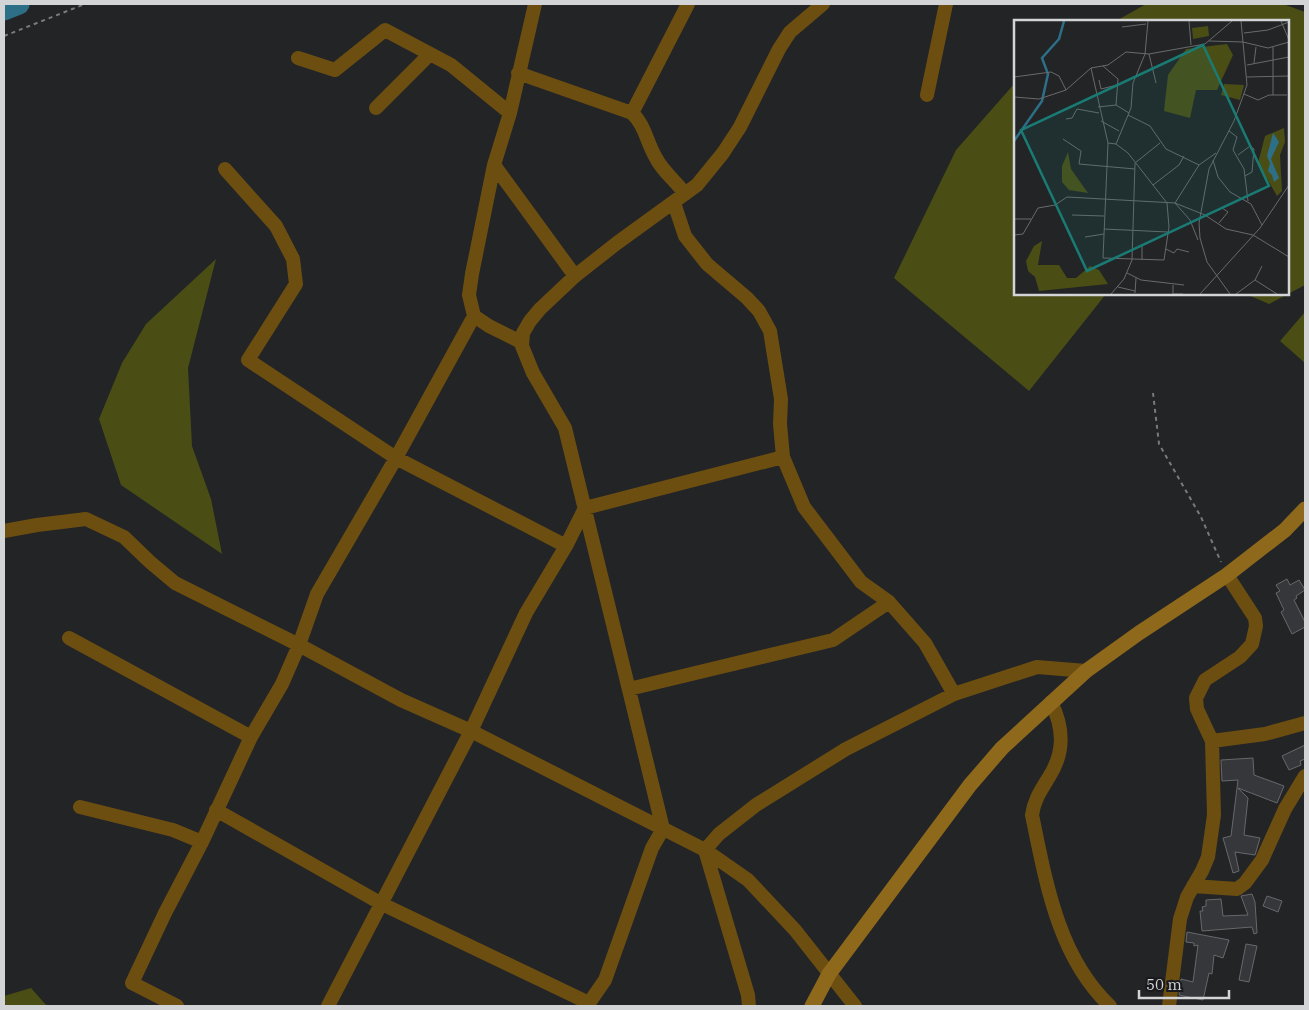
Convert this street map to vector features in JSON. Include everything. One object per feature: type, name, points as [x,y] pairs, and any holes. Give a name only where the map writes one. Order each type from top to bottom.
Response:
[{"type":"street","points":[[177,1006],[132,983],[165,913],[202,842],[251,737],[282,684],[299,645],[317,594],[396,458],[474,316],[469,295],[472,274],[494,165],[510,113],[535,4]]},
{"type":"street","points":[[632,113],[688,4]]},
{"type":"street","points":[[216,810],[382,904],[588,1005],[605,980],[652,848],[663,829],[566,428],[533,373],[521,342],[523,333],[535,315],[575,276],[697,185],[736,134],[753,104],[779,49],[790,32],[823,4]]},
{"type":"street","points":[[927,95],[946,4]]},
{"type":"street","points":[[298,58],[335,70],[385,30],[451,65],[510,113]]},
{"type":"street","points":[[376,108],[430,54]]},
{"type":"street","points":[[518,73],[632,113],[641,124],[655,157],[664,171],[685,194]]},
{"type":"street","points":[[494,165],[575,276]]},
{"type":"street","points":[[225,170],[276,226],[293,259],[296,284],[248,360],[396,458],[566,546]]},
{"type":"street","points":[[674,203],[685,236],[707,264],[747,298],[759,311],[770,331],[781,399],[780,424],[783,457],[804,507],[860,582],[889,602],[925,643],[954,694]]},
{"type":"street","points":[[474,316],[521,342]]},
{"type":"street","points":[[328,1006],[471,731],[526,613],[566,546],[585,508],[783,457]]},
{"type":"street","points":[[812,1006],[829,974],[970,785],[1002,748],[1086,671],[1139,633],[1227,575],[1285,530],[1305,508]]},
{"type":"street","points":[[4,531],[86,519],[124,536],[175,583],[299,645],[401,700],[471,731],[705,850],[748,880],[795,930],[854,1006]]},
{"type":"street","points":[[1168,1006],[1180,919],[1187,896],[1202,871],[1208,856],[1214,815],[1212,741],[1197,709],[1196,698],[1205,680],[1240,657],[1252,644],[1256,626],[1255,618],[1227,575]]},
{"type":"street","points":[[630,689],[833,640],[889,602]]},
{"type":"street","points":[[69,638],[251,737]]},
{"type":"street","points":[[705,850],[719,834],[756,804],[846,749],[954,694],[1037,667],[1086,671]]},
{"type":"street","points":[[1051,702],[1059,718],[1062,738],[1055,767],[1037,796],[1033,805],[1032,816],[1053,905],[1065,941],[1083,975],[1110,1006]]},
{"type":"street","points":[[1212,741],[1265,734],[1305,724]]},
{"type":"street","points":[[1193,886],[1237,889],[1245,883],[1262,860],[1284,809],[1305,776]]},
{"type":"street","points":[[80,807],[173,830],[202,842]]},
{"type":"street","points":[[705,850],[748,995],[749,1006]]},
{"type":"path","points":[[4,36],[85,4]]},
{"type":"path","points":[[1153,392],[1159,444],[1200,517],[1227,575]]},
{"type":"green space","points":[[1146,4],[1283,4],[1305,12],[1305,285],[1289,293],[1289,20],[1118,20]]},
{"type":"green space","points":[[1014,84],[1014,295],[1105,295],[1029,391],[894,278],[956,150]]},
{"type":"green space","points":[[216,259],[188,368],[192,446],[211,499],[222,554],[121,485],[99,419],[122,363],[146,324]]},
{"type":"green space","points":[[1248,295],[1286,295],[1269,304]]},
{"type":"green space","points":[[1305,312],[1305,363],[1280,341]]},
{"type":"green space","points":[[31,988],[47,1006],[4,1006],[4,996]]},
{"type":"building","points":[[1287,579],[1290,585],[1299,580],[1305,590],[1296,596],[1297,598],[1294,600],[1305,622],[1305,627],[1292,634],[1281,612],[1284,610],[1276,593],[1280,591],[1276,585]]},
{"type":"building","points":[[1305,745],[1305,759],[1300,761],[1301,765],[1289,770],[1282,756]]},
{"type":"building","points":[[1253,758],[1254,775],[1284,786],[1277,803],[1238,788],[1248,798],[1244,835],[1260,838],[1255,855],[1235,852],[1239,871],[1233,873],[1223,838],[1231,836],[1238,780],[1222,781],[1221,760]]},
{"type":"building","points":[[1252,894],[1255,902],[1257,933],[1254,934],[1252,927],[1202,931],[1200,911],[1203,911],[1202,907],[1206,906],[1206,900],[1221,899],[1223,916],[1248,915],[1241,896]]},
{"type":"building","points":[[1267,896],[1282,901],[1278,912],[1263,906]]},
{"type":"building","points":[[1187,932],[1229,940],[1223,958],[1214,955],[1212,974],[1209,973],[1203,1000],[1179,995],[1181,979],[1193,982],[1198,945],[1194,946],[1194,943],[1186,942]]},
{"type":"building","points":[[1246,944],[1257,946],[1249,982],[1239,980]]},
{"type":"waterway","points":[[4,10],[19,4]]}]
